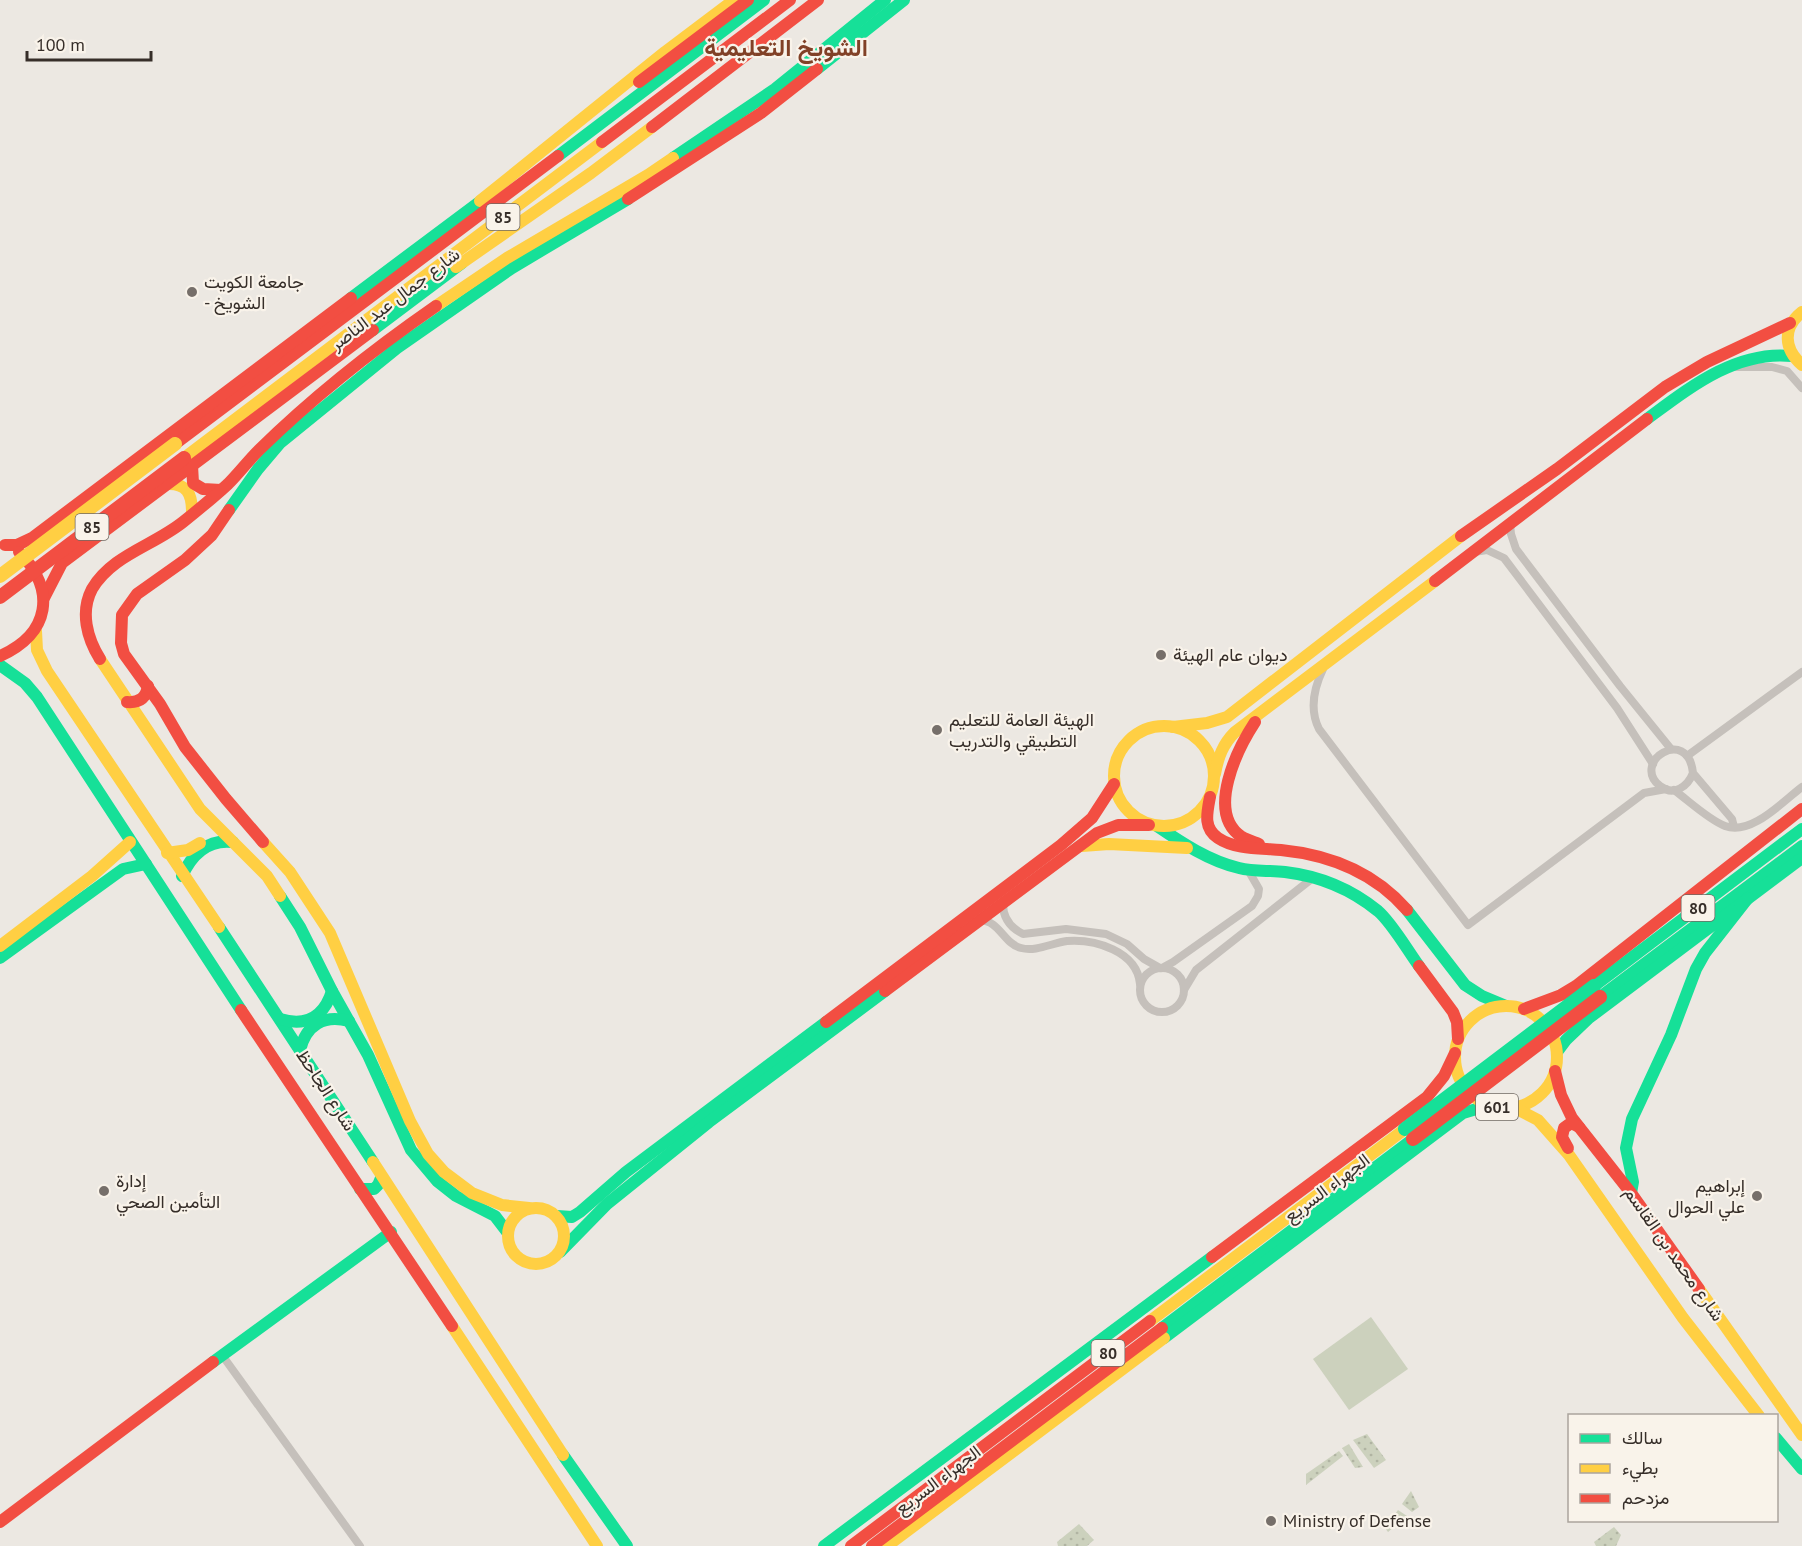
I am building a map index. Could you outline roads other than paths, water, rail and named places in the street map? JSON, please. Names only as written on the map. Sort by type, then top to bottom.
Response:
[{"type":"main road","points":[[480,201],[665,52],[734,0]]},
{"type":"main road","points":[[3,545],[16,545],[32,538],[748,0]]},
{"type":"main road","name":"شارع جمال عبد الناصر","points":[[0,576],[764,0]]},
{"type":"main road","name":"شارع جمال عبد الناصر","points":[[0,597],[790,0]]},
{"type":"main road","points":[[44,598],[62,563],[809,0]]},
{"type":"main road","points":[[456,267],[591,173],[818,0]]},
{"type":"main road","points":[[546,241],[775,89],[885,0]]},
{"type":"main road","points":[[904,0],[761,113],[656,183],[546,241],[390,338],[341,377],[180,524],[110,566],[92,590],[86,619],[88,635],[93,648],[127,702],[200,809],[267,876],[300,927],[376,1073],[405,1138],[419,1161],[446,1189],[466,1203],[495,1216],[508,1233],[511,1250],[522,1261],[529,1264],[544,1264],[552,1260],[607,1204],[841,1016],[980,920],[1083,827],[1099,809],[1114,784]]},
{"type":"main road","points":[[522,255],[397,348],[280,443],[258,469],[212,535],[185,560],[137,594],[129,603],[122,615],[120,629],[124,654],[160,704],[185,747],[226,799],[290,872],[330,933],[410,1121],[428,1154],[444,1172],[472,1193],[502,1205],[544,1209],[557,1216],[572,1217],[626,1172],[1101,830],[1114,824],[1173,826],[1189,820],[1202,810],[1210,797]]},
{"type":"main road","points":[[1288,850],[1237,846],[1222,840],[1211,831],[1206,820],[1218,755],[1224,743],[1235,731],[1261,714],[1666,405],[1686,381],[1711,360],[1771,334],[1790,323],[1802,312]]},
{"type":"main road","points":[[1790,323],[1786,334],[1787,345],[1797,360]]},
{"type":"main road","points":[[1457,1046],[1457,1022],[1453,1012],[1380,913],[1343,887],[1314,877],[1286,872],[1248,870],[1188,848],[1153,826],[1137,819],[1119,800],[1113,772],[1117,758],[1125,744],[1136,734],[1150,728],[1209,723],[1227,717],[1425,563],[1558,468],[1657,392],[1770,355],[1797,360]]},
{"type":"main road","points":[[1657,392],[1666,405]]},
{"type":"main road","points":[[192,465],[193,483],[202,489],[221,489]]},
{"type":"main road","points":[[167,484],[178,484],[188,490],[192,498],[192,512]]},
{"type":"main road","points":[[0,656],[23,645],[36,631],[43,613],[44,598],[41,581],[33,566],[21,553],[3,545]]},
{"type":"main road","name":"شارع الجاحظ","points":[[36,631],[37,650],[43,664],[182,876],[280,1019],[381,1178],[570,1466],[627,1546]]},
{"type":"main road","points":[[1316,647],[1326,664]]},
{"type":"main road","name":"شارع الجاحظ","points":[[0,664],[32,689],[130,842],[360,1189],[391,1232],[407,1261],[472,1355],[597,1546]]},
{"type":"main road","points":[[127,702],[140,702],[148,692],[148,686]]},
{"type":"main road","points":[[138,718],[148,704],[160,704]]},
{"type":"main road","points":[[1261,714],[1245,735],[1233,761],[1224,800],[1226,818],[1232,828],[1249,842],[1312,855],[1354,868],[1374,880],[1395,897],[1464,984],[1482,997],[1506,1006]]},
{"type":"main road","points":[[1173,727],[1189,732],[1202,743],[1211,757],[1215,774]]},
{"type":"main road","points":[[95,788],[104,778],[117,775]]},
{"type":"main road","points":[[1524,1009],[1561,995],[1576,986],[1802,809]]},
{"type":"main road","points":[[167,853],[189,850],[209,837],[216,825]]},
{"type":"main road","name":"الجهراء السريع","points":[[851,1546],[1802,829]]},
{"type":"main road","points":[[182,876],[192,856],[213,842],[222,839],[233,842]]},
{"type":"main road","points":[[0,958],[119,863],[130,842]]},
{"type":"main road","points":[[1078,846],[1109,844],[1188,848]]},
{"type":"main road","name":"الجهراء السريع","points":[[872,1546],[1802,846]]},
{"type":"main road","points":[[1557,1052],[1589,1018],[1802,858]]},
{"type":"main road","points":[[0,946],[119,863],[146,864]]},
{"type":"main road","points":[[1631,1193],[1633,1182],[1626,1148],[1632,1119],[1671,1035],[1696,969],[1705,953],[1748,898]]},
{"type":"main road","points":[[1387,922],[1405,909]]},
{"type":"main road","points":[[300,927],[310,929],[315,927],[321,918]]},
{"type":"main road","points":[[309,944],[314,935],[330,933]]},
{"type":"main road","points":[[280,1019],[298,1023],[316,1017],[328,1003],[332,991]]},
{"type":"main road","name":"601","points":[[1506,1006],[1524,1009],[1533,1013],[1552,1034],[1557,1052],[1555,1071],[1551,1080],[1532,1101],[1513,1107],[1490,1105],[1466,1089],[1457,1072],[1457,1046],[1467,1024],[1489,1009],[1506,1006]]},
{"type":"main road","points":[[300,1050],[303,1037],[316,1022],[329,1018],[349,1021]]},
{"type":"main road","name":"الجهراء السريع","points":[[824,1546],[1427,1097],[1444,1076],[1457,1046]]},
{"type":"main road","name":"شارع محمد بن القاسم","points":[[1555,1071],[1566,1109],[1631,1193],[1802,1435]]},
{"type":"main road","name":"الجهراء السريع","points":[[887,1546],[1463,1113],[1490,1105]]},
{"type":"main road","name":"شارع محمد بن القاسم","points":[[1513,1107],[1538,1120],[1569,1155],[1683,1318],[1757,1414]]},
{"type":"main road","points":[[1569,1155],[1562,1131],[1568,1124],[1580,1127]]},
{"type":"main road","points":[[360,1189],[365,1191],[374,1189],[381,1178]]},
{"type":"main road","points":[[508,1233],[513,1220],[529,1208]]},
{"type":"main road","points":[[557,1216],[565,1234],[560,1252]]},
{"type":"main road","points":[[0,1522],[222,1355],[391,1232]]},
{"type":"main road","points":[[1778,1440],[1802,1469]]},
{"type":"street","points":[[1730,367],[1772,367],[1787,371],[1802,388]]},
{"type":"street","points":[[1510,524],[1513,541],[1530,567],[1671,749]]},
{"type":"street","points":[[1473,552],[1488,550],[1504,558],[1617,708],[1652,768],[1654,779],[1722,825],[1742,829],[1755,823],[1802,787]]},
{"type":"street","points":[[1517,576],[1530,567]]},
{"type":"street","points":[[1326,664],[1314,698],[1314,711],[1319,729],[1468,925],[1644,793],[1683,788],[1693,773],[1692,764],[1687,756],[1671,749],[1656,757],[1644,793]]},
{"type":"street","points":[[1687,756],[1802,672]]},
{"type":"street","points":[[1693,773],[1732,819],[1734,827]]},
{"type":"street","points":[[1140,984],[1148,973],[1173,962],[1252,906],[1259,889],[1248,870]]},
{"type":"street","points":[[980,920],[994,924],[1009,942],[1020,948],[1078,941],[1110,949],[1131,963],[1137,971],[1145,1005],[1158,1012],[1166,1012],[1174,1009],[1180,1003],[1184,990],[1196,970],[1314,877]]},
{"type":"street","points":[[996,904],[1007,921],[1023,934],[1066,929],[1106,934],[1127,944],[1144,959],[1161,968],[1169,969],[1180,977],[1184,990]]},
{"type":"street","points":[[222,1355],[360,1546]]},
{"type":"place","name":"جامعة الكويت - الشويخ","points":[[192,292]]},
{"type":"place","name":"ديوان عام الهيئة","points":[[1161,655]]},
{"type":"place","name":"الهيئة العامة للتعليم التطبيقي والتدريب","points":[[937,730]]},
{"type":"place","name":"إدارة التأمين الصحي","points":[[104,1191]]},
{"type":"place","name":"إبراهيم علي الحوال","points":[[1757,1196]]},
{"type":"place","name":"Ministry of Defense","points":[[1271,1521]]},
{"type":"district","name":"الشويخ التعليمية","points":[[786,48]]}]
